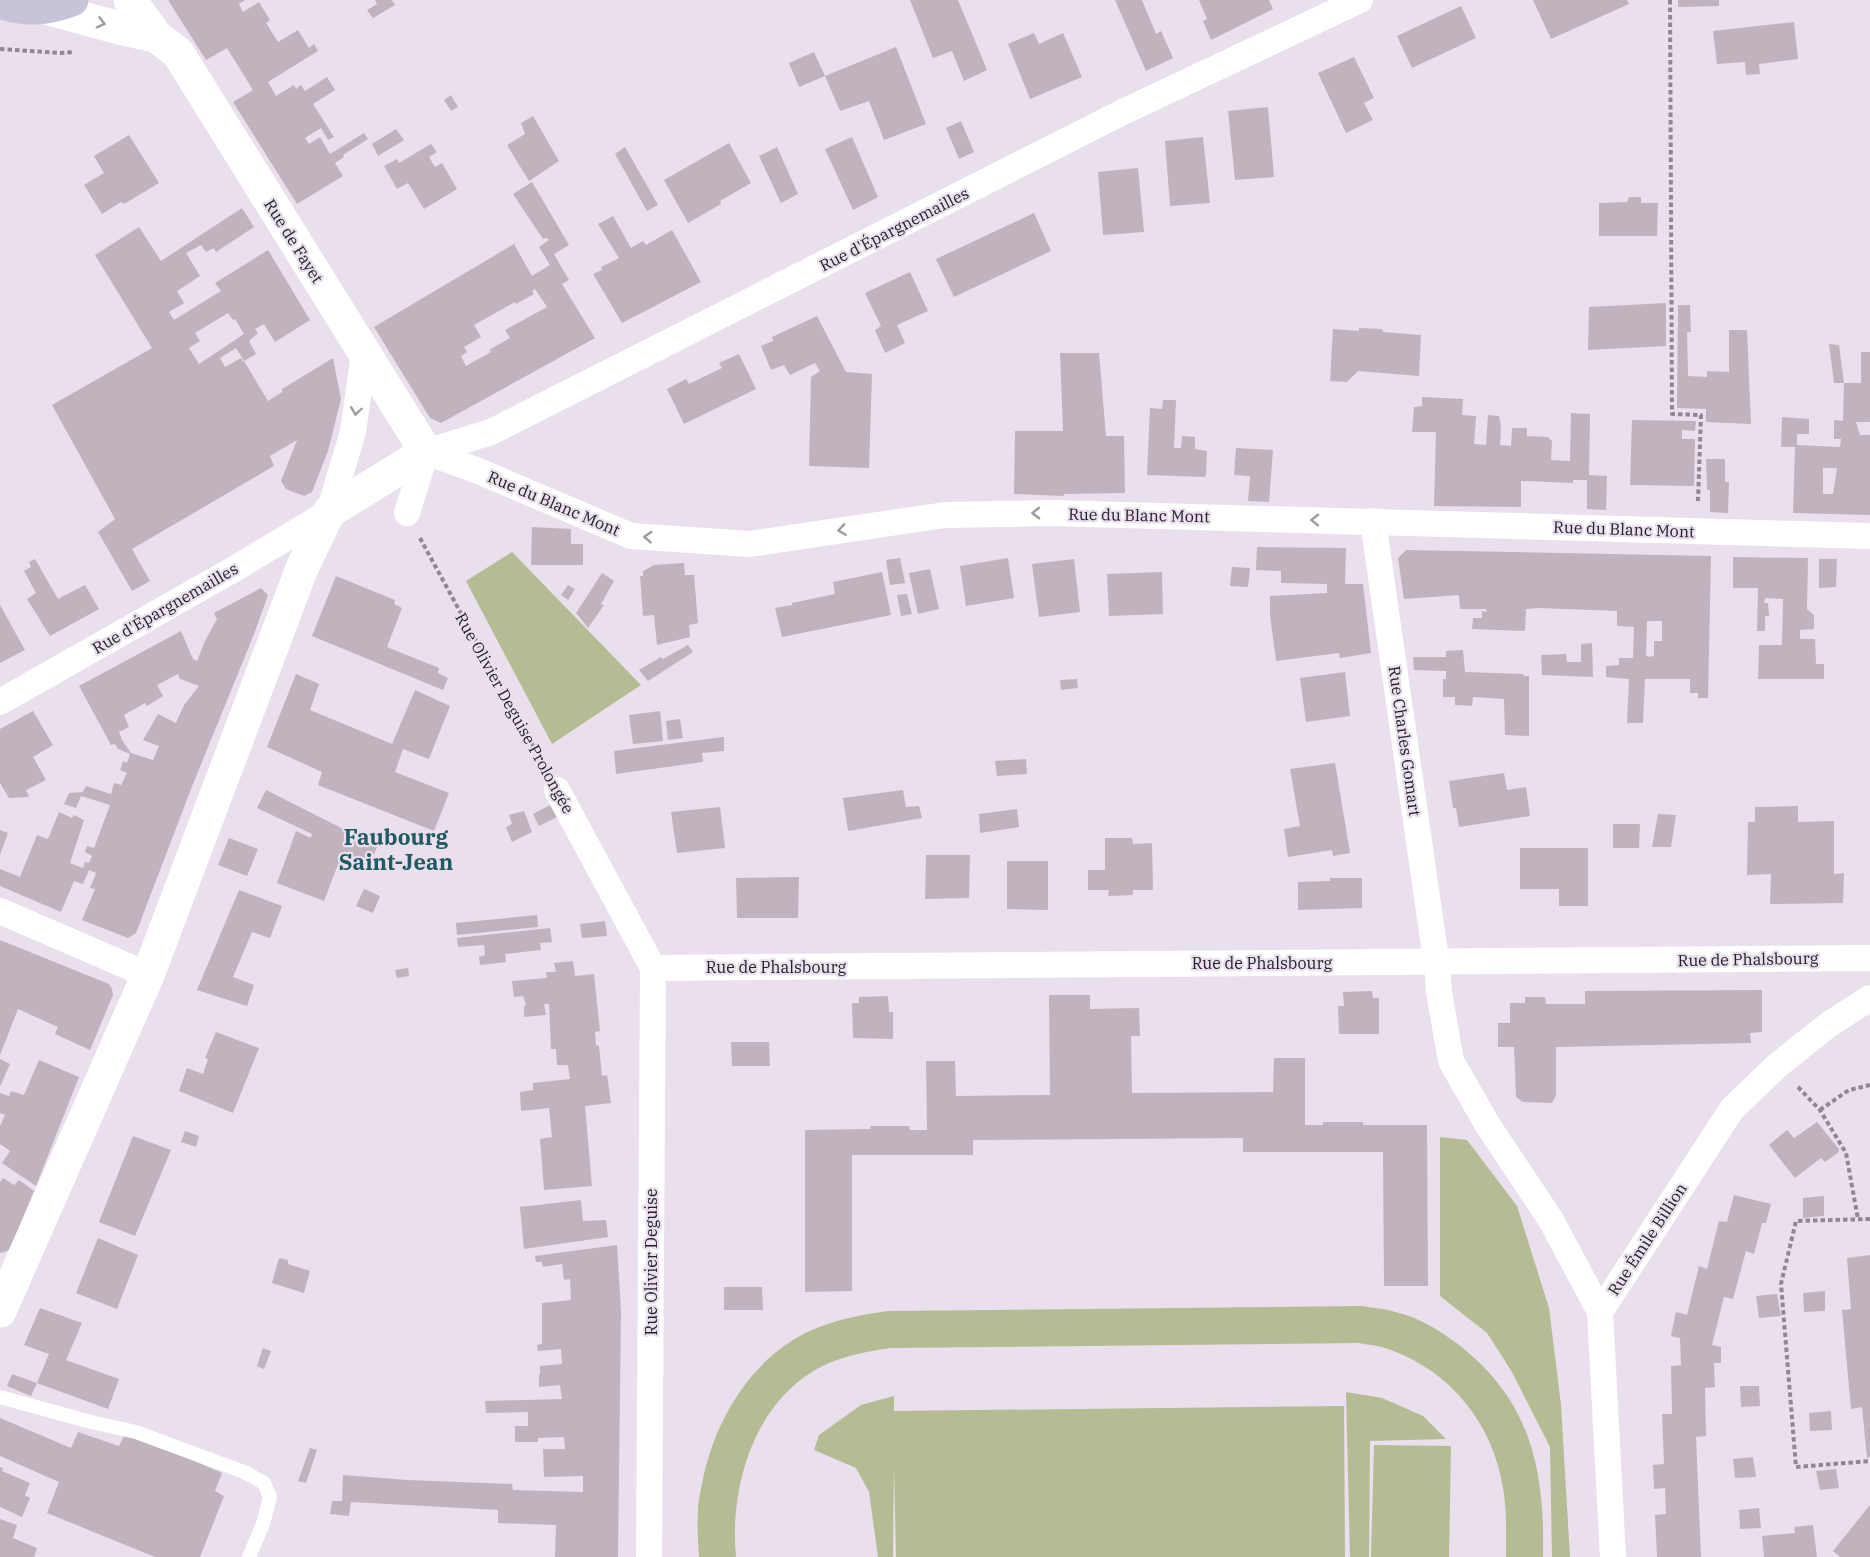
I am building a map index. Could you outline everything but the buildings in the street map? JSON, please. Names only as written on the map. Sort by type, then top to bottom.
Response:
[{"type":"main road","name":"Rue de Fayet","points":[[130,0],[156,36],[178,53],[426,452]]},
{"type":"main road","points":[[0,2],[24,9],[59,4]]},
{"type":"main road","name":"Rue de Fayet","points":[[59,4],[123,29],[156,36]]},
{"type":"main road","points":[[4,1291],[148,975],[302,568],[329,512],[426,452]]},
{"type":"street","name":"Rue d'Épargnemailles","points":[[426,452],[491,432],[1123,112],[1360,0]]},
{"type":"street","points":[[329,512],[353,432],[364,353]]},
{"type":"street","points":[[407,513],[426,452]]},
{"type":"street","name":"Rue du Blanc Mont","points":[[426,452],[476,470],[631,536],[750,544],[945,515],[1052,513],[1870,536]]},
{"type":"street","name":"Rue d'Épargnemailles","points":[[0,702],[236,568],[329,512]]},
{"type":"street","name":"Rue Charles Gomart","points":[[1373,521],[1437,961],[1439,992],[1451,1061],[1487,1124],[1551,1220],[1600,1312]]},
{"type":"street","name":"Rue Olivier Deguise Prolongée","points":[[557,790],[653,968]]},
{"type":"street","points":[[0,911],[148,975]]},
{"type":"street","name":"Rue de Phalsbourg","points":[[653,968],[1870,958]]},
{"type":"street","name":"Rue Olivier Deguise","points":[[649,1557],[653,968]]},
{"type":"street","name":"Rue Émile Billion","points":[[1613,1557],[1600,1312],[1732,1109],[1778,1065],[1827,1025],[1870,998]]},
{"type":"lane","points":[[0,1396],[25,1405],[136,1432],[244,1472],[264,1483],[270,1497],[263,1524],[249,1557]]},
{"type":"path","points":[[1670,0],[1672,414],[1701,415],[1698,532]]},
{"type":"path","name":"Rue Olivier Deguise Prolongée","points":[[407,513],[557,790]]},
{"type":"path","points":[[1778,1065],[1820,1110],[1846,1153],[1858,1219]]},
{"type":"path","points":[[1820,1110],[1849,1090],[1870,1085]]},
{"type":"path","points":[[1870,1219],[1796,1221],[1781,1284],[1796,1467],[1870,1461]]},
{"type":"green space","points":[[512,552],[641,685],[552,744],[466,581]]},
{"type":"green space","points":[[1440,1137],[1467,1140],[1517,1206],[1549,1308],[1561,1405],[1570,1557],[1552,1557],[1550,1447],[1512,1372],[1487,1333],[1440,1296]]},
{"type":"green space","points":[[1362,1306],[1407,1315],[1438,1330],[1483,1367],[1503,1390],[1518,1414],[1529,1439],[1536,1466],[1541,1495],[1543,1557],[1506,1557],[1505,1505],[1498,1465],[1490,1443],[1466,1403],[1450,1386],[1413,1360],[1387,1349],[1359,1343],[890,1348],[844,1358],[829,1363],[804,1378],[783,1397],[766,1419],[752,1445],[743,1472],[737,1500],[736,1557],[699,1557],[698,1504],[708,1460],[726,1415],[754,1374],[771,1357],[790,1342],[821,1326],[888,1311]]},
{"type":"green space","points":[[1346,1392],[1382,1398],[1423,1416],[1446,1439],[1370,1441],[1369,1557],[1350,1557]]},
{"type":"green space","points":[[894,1396],[894,1411],[1344,1406],[1345,1557],[896,1557],[894,1465],[893,1557],[878,1557],[869,1492],[856,1468],[814,1450],[819,1435],[861,1405]]},
{"type":"green space","points":[[1374,1445],[1451,1446],[1449,1557],[1371,1557]]},
{"type":"district","name":"Faubourg Saint-Jean","points":[[396,848]]}]
